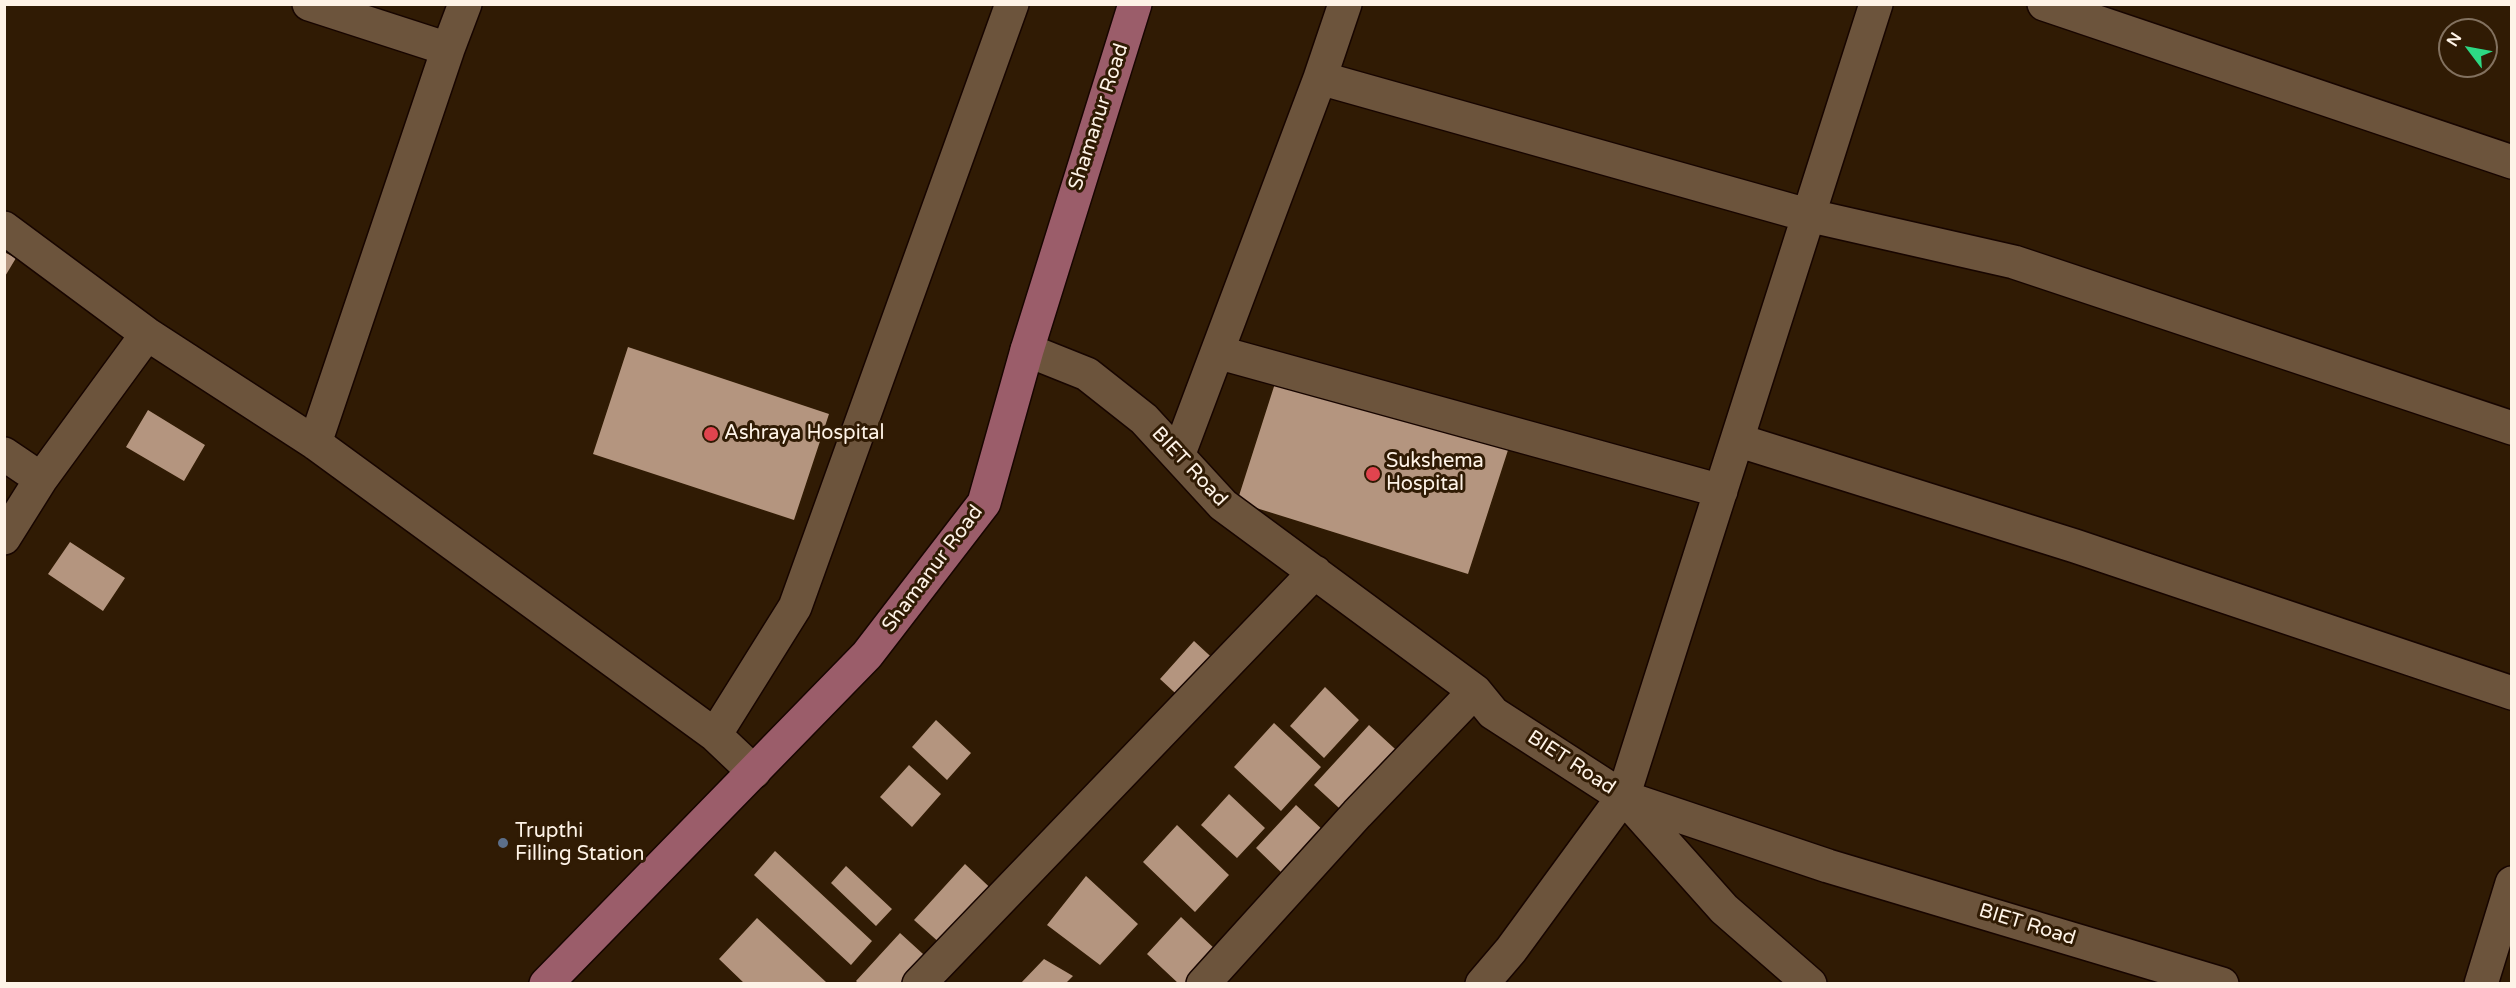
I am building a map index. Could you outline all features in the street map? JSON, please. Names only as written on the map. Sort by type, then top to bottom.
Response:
[{"type":"main road","name":"Shamanur Road","points":[[546,984],[867,655],[984,503],[1027,350],[1135,4]]},
{"type":"street","points":[[309,4],[448,49]]},
{"type":"street","points":[[315,443],[465,4]]},
{"type":"street","points":[[715,735],[795,607],[1012,4]]},
{"type":"street","points":[[1178,456],[1320,78],[1345,4]]},
{"type":"street","points":[[1482,984],[1518,941],[1623,797],[1876,4]]},
{"type":"street","points":[[2044,4],[2511,162]]},
{"type":"street","points":[[1320,78],[1807,215],[2014,262],[2511,428]]},
{"type":"street","points":[[4,228],[147,334],[315,443],[715,735],[754,772]]},
{"type":"street","points":[[4,538],[42,479],[147,334]]},
{"type":"street","name":"BIET Road","points":[[1027,350],[1087,374],[1144,418],[1223,505],[1475,691],[1493,713],[1623,797],[1828,866],[2222,984]]},
{"type":"street","points":[[1217,352],[1721,491]]},
{"type":"street","points":[[1737,440],[2075,546],[2511,693]]},
{"type":"street","points":[[4,454],[42,479]]},
{"type":"street","points":[[920,984],[1315,572]]},
{"type":"street","points":[[1203,984],[1357,814],[1475,691]]},
{"type":"street","points":[[1623,797],[1724,909],[1810,984]]},
{"type":"street","points":[[2481,984],[2511,884]]},
{"type":"building","points":[[4,252],[16,258],[4,278]]},
{"type":"building","name":"Ashraya Hospital","points":[[628,347],[829,414],[794,520],[593,454]]},
{"type":"building","name":"Sukshema Hospital","points":[[1278,374],[1509,447],[1468,574],[1237,502]]},
{"type":"building","points":[[148,410],[205,445],[184,481],[126,447]]},
{"type":"building","points":[[70,542],[125,578],[103,611],[48,574]]},
{"type":"building","points":[[1194,641],[1234,678],[1200,716],[1160,679]]},
{"type":"building","points":[[1325,687],[1359,720],[1324,758],[1290,726]]},
{"type":"building","points":[[936,720],[971,753],[947,780],[912,747]]},
{"type":"building","points":[[1274,723],[1321,767],[1281,811],[1234,767]]},
{"type":"building","points":[[1369,725],[1406,759],[1351,819],[1314,785]]},
{"type":"building","points":[[909,765],[941,794],[912,827],[880,797]]},
{"type":"building","points":[[1229,794],[1265,828],[1237,858],[1201,825]]},
{"type":"building","points":[[1296,805],[1325,832],[1285,876],[1256,848]]},
{"type":"building","points":[[1177,825],[1229,875],[1195,912],[1143,862]]},
{"type":"building","points":[[775,851],[872,941],[851,965],[754,875]]},
{"type":"building","points":[[965,864],[1000,897],[950,952],[914,920]]},
{"type":"building","points":[[846,866],[892,909],[876,926],[831,883]]},
{"type":"building","points":[[1086,876],[1138,924],[1100,965],[1047,925]]},
{"type":"building","points":[[1181,917],[1216,950],[1184,984],[1179,984],[1147,954]]},
{"type":"building","points":[[757,918],[826,982],[825,984],[745,984],[719,959]]},
{"type":"building","points":[[900,933],[934,964],[917,984],[859,984],[856,981]]},
{"type":"building","points":[[1044,959],[1073,976],[1065,984],[1020,984]]},
{"type":"place","name":"Ashraya Hospital","points":[[711,434]]},
{"type":"place","name":"Sukshema Hospital","points":[[1373,474]]},
{"type":"place","name":"Trupthi Filling Station","points":[[503,843]]}]
